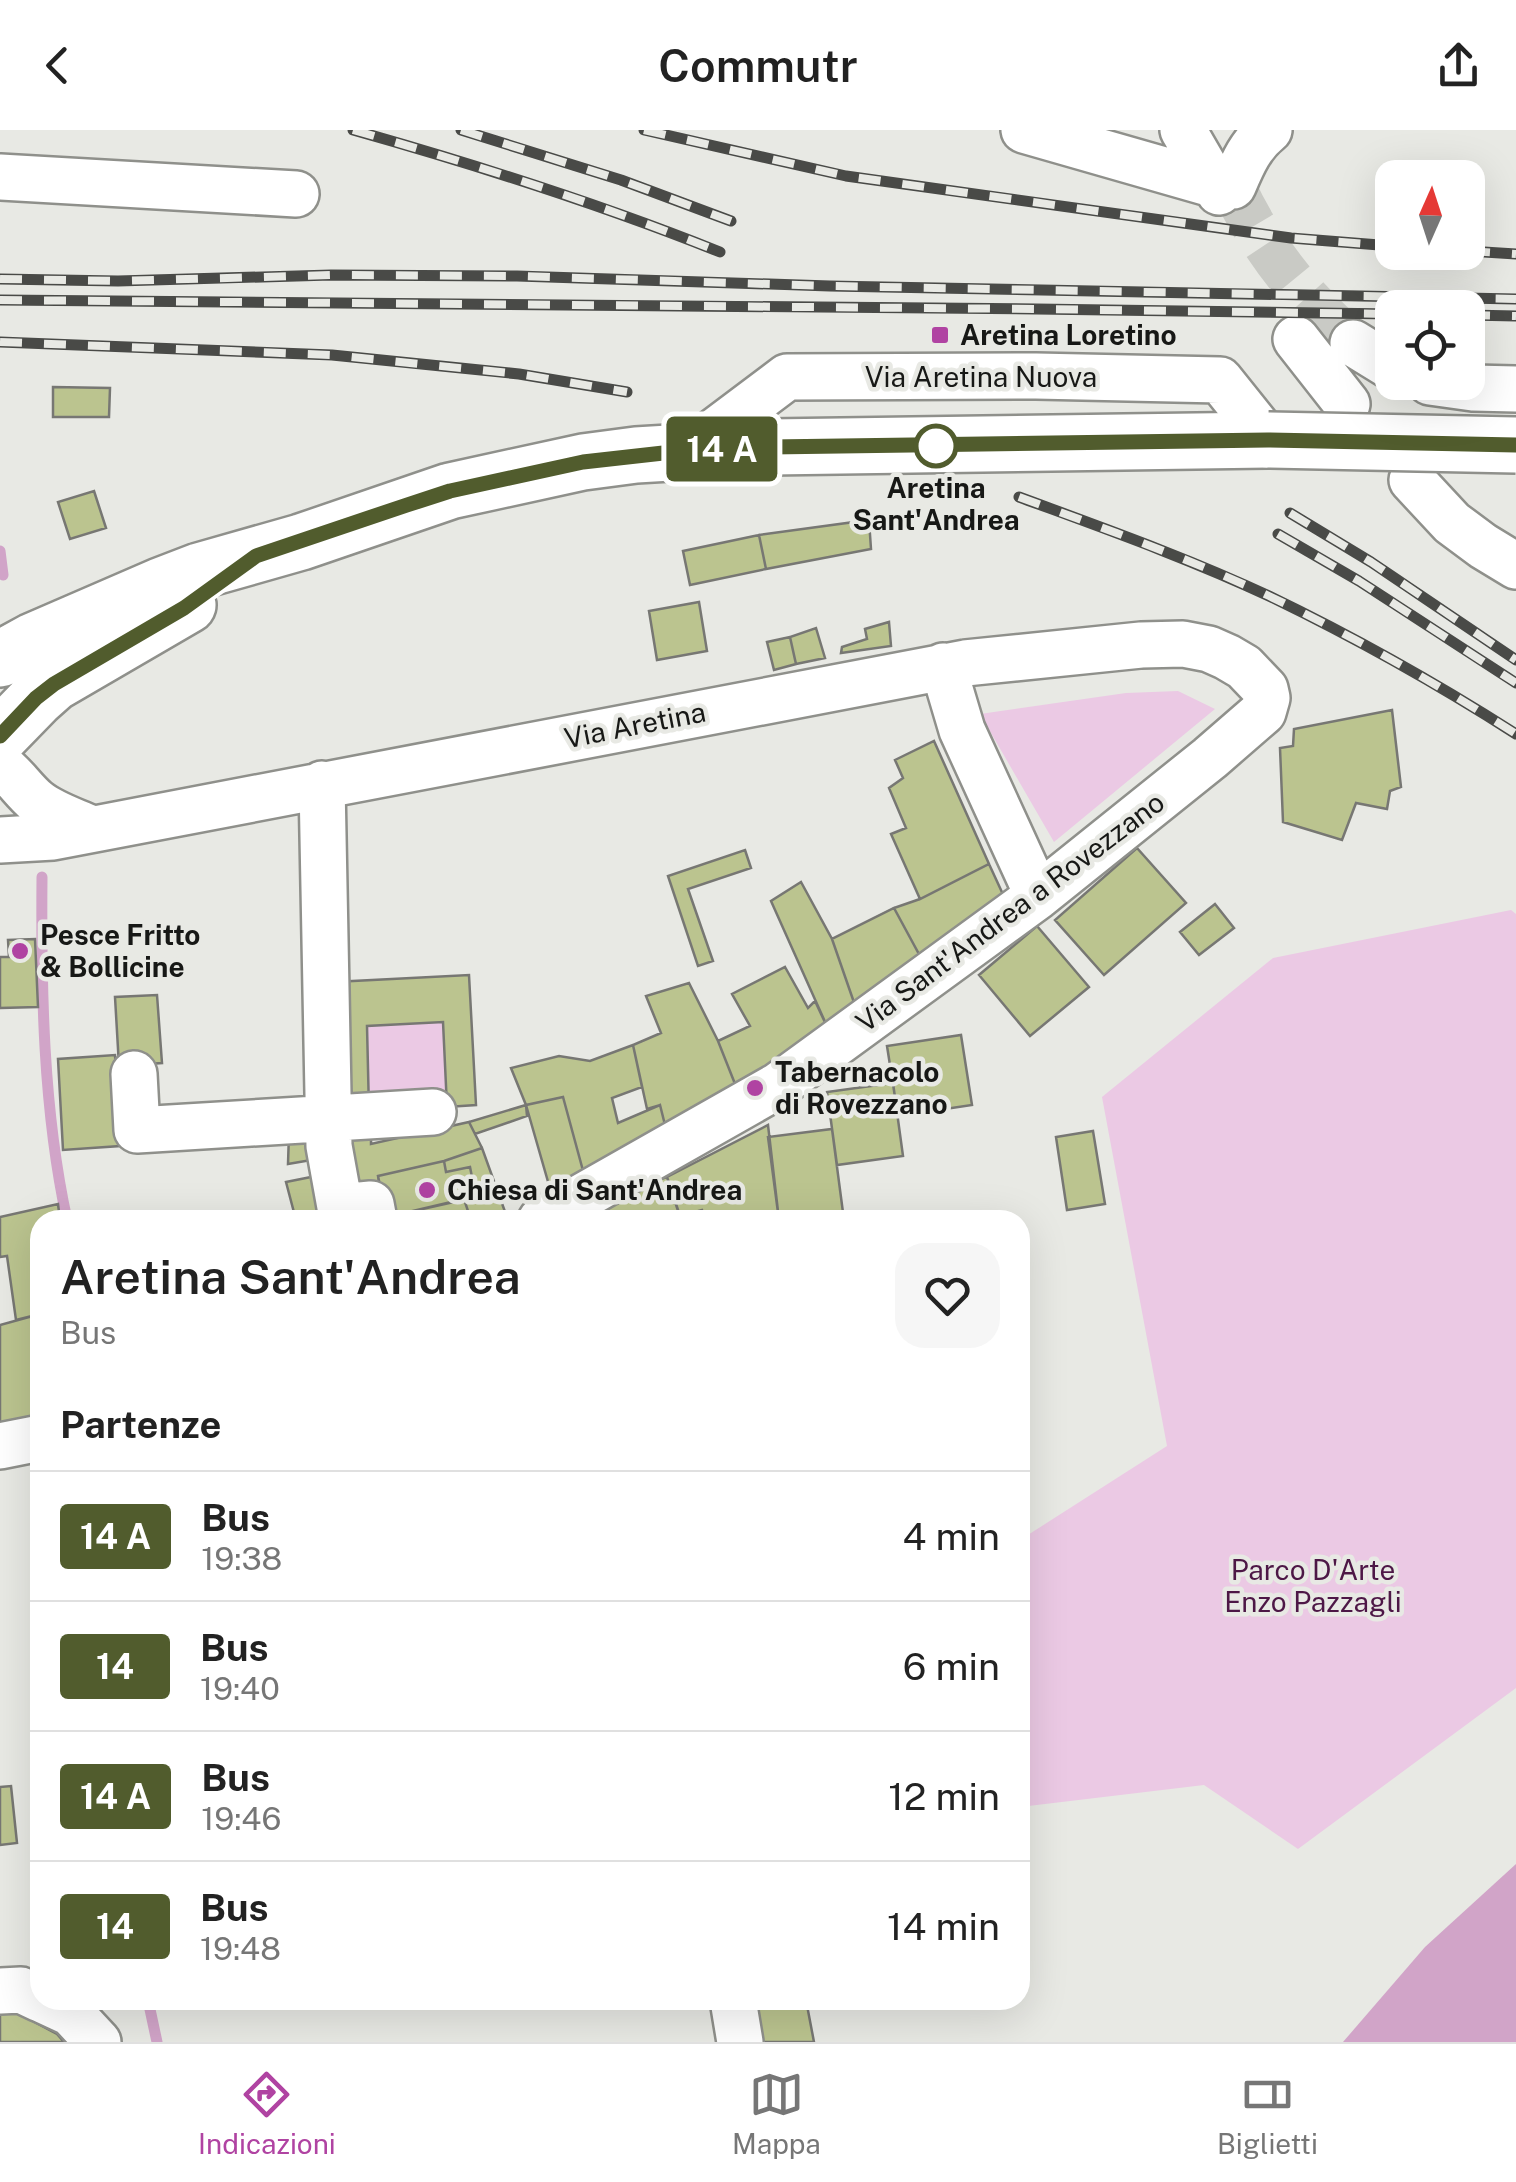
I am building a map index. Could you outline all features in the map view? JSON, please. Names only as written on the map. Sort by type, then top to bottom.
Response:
[{"type":"main road","points":[[0,658],[64,627],[200,572],[450,491],[583,462],[690,450],[1268,440],[1516,445]]},
{"type":"main road","points":[[0,736],[54,684],[184,608],[256,556]]},
{"type":"street","points":[[1024,130],[1223,187]]},
{"type":"street","points":[[1182,130],[1223,187]]},
{"type":"street","points":[[1223,187],[1230,130]]},
{"type":"street","points":[[1223,187],[1269,130]]},
{"type":"street","points":[[0,177],[296,194]]},
{"type":"street","points":[[1296,339],[1347,404]]},
{"type":"street","points":[[1353,344],[1375,357]]},
{"type":"street","points":[[1485,388],[1516,389]]},
{"type":"street","points":[[1412,480],[1452,523],[1516,566]]},
{"type":"street","name":"Via Aretina","points":[[0,840],[53,837],[943,666],[1183,644]]},
{"type":"street","name":"Via Sant'Andrea a Rovezzano","points":[[559,1210],[780,1086],[1038,896],[1263,712],[1266,689],[1244,667],[1209,649],[1183,644]]},
{"type":"street","points":[[943,666],[962,730],[1038,896]]},
{"type":"street","points":[[0,765],[38,803],[90,828]]},
{"type":"street","points":[[322,784],[329,1146],[340,1207],[372,1204],[373,1210]]},
{"type":"street","points":[[134,1074],[137,1130],[433,1112]]},
{"type":"street","points":[[0,1446],[30,1440]]},
{"type":"street","points":[[0,1990],[30,1994]]},
{"type":"street","points":[[67,2010],[98,2042]]},
{"type":"street","points":[[735,2010],[740,2042]]},
{"type":"green space","points":[[1178,691],[1215,709],[1054,842],[980,714],[1126,693]]},
{"type":"green space","name":"Parco D'Arte Enzo Pazzagli","points":[[1511,910],[1516,914],[1516,1688],[1298,1849],[1204,1785],[1030,1806],[1030,1534],[1167,1446],[1102,1097],[1273,958]]},
{"type":"green space","points":[[469,975],[476,1105],[341,1112],[334,982]]},
{"type":"shaded area","points":[[1516,1864],[1516,2042],[1343,2042],[1425,1947]]},
{"type":"building","points":[[53,387],[110,388],[109,417],[53,417]]},
{"type":"building","points":[[94,491],[106,528],[70,539],[58,502]]},
{"type":"building","points":[[869,520],[871,549],[766,569],[759,535]]},
{"type":"building","points":[[759,535],[766,569],[690,585],[683,551]]},
{"type":"building","points":[[699,602],[707,651],[657,660],[649,611]]},
{"type":"building","points":[[889,622],[891,646],[841,653],[842,647],[867,639],[865,629]]},
{"type":"building","points":[[816,628],[825,658],[796,664],[790,637]]},
{"type":"building","points":[[790,637],[796,664],[774,670],[767,642]]},
{"type":"building","points":[[1392,710],[1401,787],[1390,791],[1387,809],[1356,803],[1342,840],[1283,822],[1280,748],[1293,746],[1294,729]]},
{"type":"building","points":[[934,741],[989,864],[920,899],[891,834],[906,828],[889,788],[903,778],[895,760]]},
{"type":"building","points":[[1137,848],[1186,903],[1104,975],[1055,920]]},
{"type":"building","points":[[745,850],[751,868],[688,889],[713,961],[698,966],[668,876]]},
{"type":"building","points":[[989,864],[1006,901],[926,967],[894,908]]},
{"type":"building","points":[[801,882],[832,939],[858,1014],[830,1033],[771,901]]},
{"type":"building","points":[[1215,904],[1234,928],[1199,955],[1180,932]]},
{"type":"building","points":[[894,908],[926,967],[858,1014],[832,939]]},
{"type":"building","points":[[1037,926],[1089,987],[1030,1036],[979,975]]},
{"type":"building","points":[[35,939],[38,1007],[0,1008],[0,957],[9,957],[8,940]]},
{"type":"building","points":[[785,967],[808,1008],[815,1001],[830,1033],[741,1099],[718,1041],[750,1026],[732,994]]},
{"type":"building","points":[[469,975],[476,1105],[447,1107],[443,1022],[367,1026],[369,1111],[341,1112],[334,982]]},
{"type":"building","points":[[689,983],[741,1099],[668,1137],[660,1105],[647,1109],[633,1045],[661,1033],[646,996]]},
{"type":"building","points":[[157,995],[162,1063],[119,1066],[115,997]]},
{"type":"building","points":[[961,1035],[972,1105],[898,1116],[887,1046]]},
{"type":"building","points":[[633,1045],[642,1087],[612,1098],[618,1123],[660,1105],[668,1137],[585,1178],[563,1097],[526,1105],[511,1068],[559,1056],[590,1061]]},
{"type":"building","points":[[115,1055],[120,1146],[63,1150],[58,1059]]},
{"type":"building","points":[[893,1083],[903,1156],[837,1165],[827,1092]]},
{"type":"building","points":[[563,1097],[585,1178],[551,1192],[526,1105]]},
{"type":"building","points":[[526,1105],[527,1116],[475,1134],[469,1122]]},
{"type":"building","points":[[469,1122],[482,1148],[378,1176],[379,1183],[342,1191],[336,1129],[371,1124],[371,1144]]},
{"type":"building","points":[[768,1125],[778,1210],[678,1210],[667,1177]]},
{"type":"building","points":[[832,1129],[843,1210],[778,1210],[768,1137]]},
{"type":"building","points":[[318,1130],[323,1158],[288,1164],[289,1133]]},
{"type":"building","points":[[1093,1131],[1105,1204],[1067,1210],[1056,1137]]},
{"type":"building","points":[[482,1148],[504,1210],[468,1210],[464,1199],[476,1197],[470,1167],[446,1172],[444,1161]]},
{"type":"building","name":"Chiesa di Sant'Andrea","points":[[444,1161],[446,1172],[470,1167],[476,1197],[418,1210],[385,1210],[378,1176]]},
{"type":"building","points":[[326,1174],[331,1210],[293,1210],[286,1182]]},
{"type":"building","points":[[667,1177],[678,1210],[608,1210],[605,1198]]},
{"type":"building","points":[[464,1199],[468,1210],[417,1210]]},
{"type":"building","points":[[58,1204],[59,1210],[31,1210]]},
{"type":"building","points":[[30,1210],[30,1316],[16,1320],[7,1256],[0,1257],[0,1217]]},
{"type":"building","points":[[30,1317],[30,1428],[0,1435],[0,1325]]},
{"type":"building","points":[[11,1786],[17,1843],[0,1845],[0,1787]]},
{"type":"building","points":[[0,2009],[14,2011],[57,2034],[64,2042],[0,2042]]},
{"type":"building","points":[[748,2010],[808,2010],[814,2042],[753,2042]]},
{"type":"waterway","points":[[0,551],[3,575]]},
{"type":"waterway","points":[[42,877],[48,1093],[65,1210]]},
{"type":"waterway","points":[[150,2010],[157,2042]]},
{"type":"tunnel","points":[[1233,186],[1284,271],[1353,343]]},
{"type":"railway","points":[[353,130],[538,186],[720,252]]},
{"type":"railway","points":[[461,130],[621,180],[731,221]]},
{"type":"railway","points":[[644,130],[846,176],[1291,238],[1375,245]]},
{"type":"railway","points":[[1485,252],[1516,254]]},
{"type":"railway","points":[[0,279],[517,276],[1516,299]]},
{"type":"railway","points":[[0,300],[1375,314]]},
{"type":"railway","points":[[1485,315],[1516,316]]},
{"type":"railway","points":[[0,342],[332,355],[519,374],[627,392]]},
{"type":"railway","points":[[1019,497],[1269,596],[1394,661],[1516,734]]},
{"type":"railway","points":[[1290,513],[1371,562],[1516,660]]},
{"type":"railway","points":[[1278,534],[1359,581],[1516,683]]},
{"type":"bus line","points":[[0,736],[54,684],[184,608],[256,556],[450,491],[583,462],[690,450],[770,447],[1268,440],[1516,445]]},
{"type":"place","name":"Aretina Loretino","points":[[940,335]]},
{"type":"place","name":"Aretina Sant'Andrea","points":[[936,446]]},
{"type":"place","name":"Pesce Fritto & Bollicine","points":[[20,951]]},
{"type":"place","name":"Tabernacolo di Rovezzano","points":[[755,1088]]},
{"type":"place","name":"Chiesa di Sant'Andrea","points":[[427,1190]]}]
